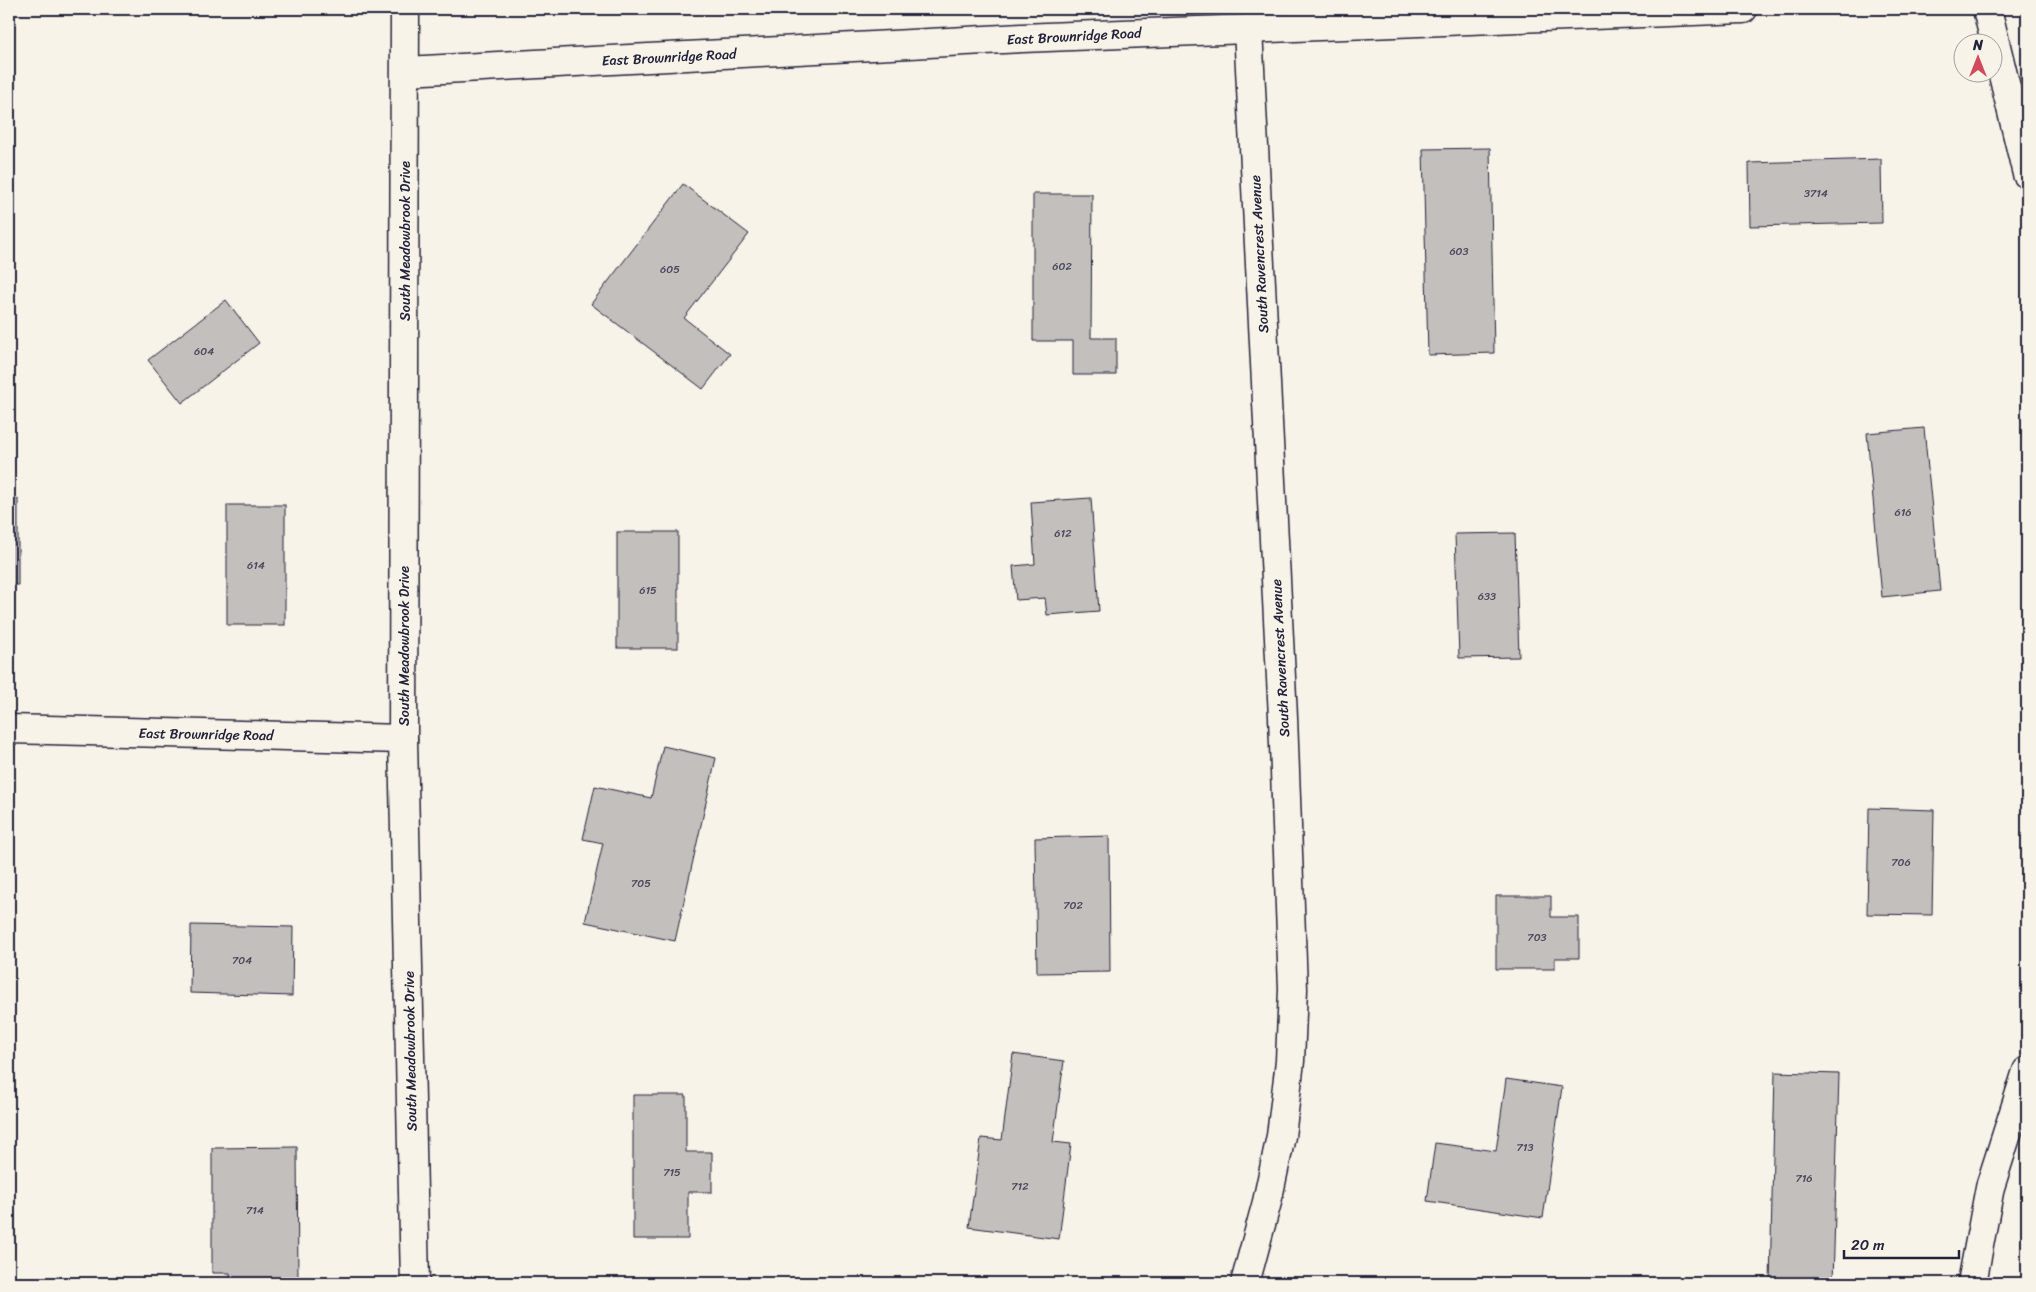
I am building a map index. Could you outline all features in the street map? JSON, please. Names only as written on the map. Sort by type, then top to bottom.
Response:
[{"type":"street","name":"South Meadowbrook Drive","points":[[405,9],[403,739],[415,1283]]},
{"type":"street","name":"East Brownridge Road","points":[[406,71],[1032,38],[1742,9]]},
{"type":"street","points":[[1987,9],[2027,174]]},
{"type":"street","name":"South Ravencrest Avenue","points":[[1245,1283],[1267,1202],[1281,1136],[1290,1061],[1294,989],[1283,717],[1248,28]]},
{"type":"street","name":"East Brownridge Road","points":[[9,729],[403,739]]},
{"type":"street","points":[[1972,1283],[1990,1187],[2027,1070]]},
{"type":"building","points":[[1490,148],[1494,353],[1428,355],[1423,149]]},
{"type":"building","points":[[1881,159],[1882,223],[1750,226],[1749,163]]},
{"type":"building","points":[[683,184],[749,234],[684,318],[730,354],[703,389],[591,304]]},
{"type":"building","points":[[1033,194],[1092,194],[1091,338],[1116,338],[1116,375],[1073,375],[1073,341],[1033,341]]},
{"type":"building","points":[[226,300],[259,343],[182,403],[148,360]]},
{"type":"building","points":[[1924,428],[1940,591],[1882,597],[1867,433]]},
{"type":"building","points":[[1091,498],[1099,611],[1047,615],[1045,598],[1016,600],[1013,566],[1035,564],[1031,502]]},
{"type":"building","points":[[9,499],[18,499],[18,585],[9,585]]},
{"type":"building","points":[[227,505],[285,505],[285,625],[227,625]]},
{"type":"building","points":[[617,532],[678,532],[678,648],[617,648]]},
{"type":"building","points":[[1515,533],[1519,657],[1459,658],[1455,534]]},
{"type":"building","points":[[663,746],[716,758],[675,941],[585,922],[603,843],[583,839],[595,786],[651,798]]},
{"type":"building","points":[[1869,808],[1934,810],[1932,915],[1867,914]]},
{"type":"building","points":[[1109,836],[1110,972],[1037,973],[1035,838]]},
{"type":"building","points":[[1496,896],[1551,896],[1551,917],[1579,917],[1579,958],[1555,958],[1555,969],[1496,969]]},
{"type":"building","points":[[191,925],[293,927],[292,996],[190,993]]},
{"type":"building","points":[[1013,1054],[1064,1061],[1053,1142],[1071,1144],[1059,1239],[969,1227],[981,1138],[1002,1140]]},
{"type":"building","points":[[1775,1072],[1839,1074],[1833,1283],[1770,1283]]},
{"type":"building","points":[[1506,1079],[1562,1087],[1543,1218],[1427,1201],[1435,1143],[1496,1151]]},
{"type":"building","points":[[633,1095],[686,1095],[686,1152],[712,1152],[712,1192],[688,1192],[688,1239],[633,1239]]},
{"type":"building","points":[[297,1147],[298,1283],[230,1283],[230,1273],[212,1273],[212,1148]]}]
